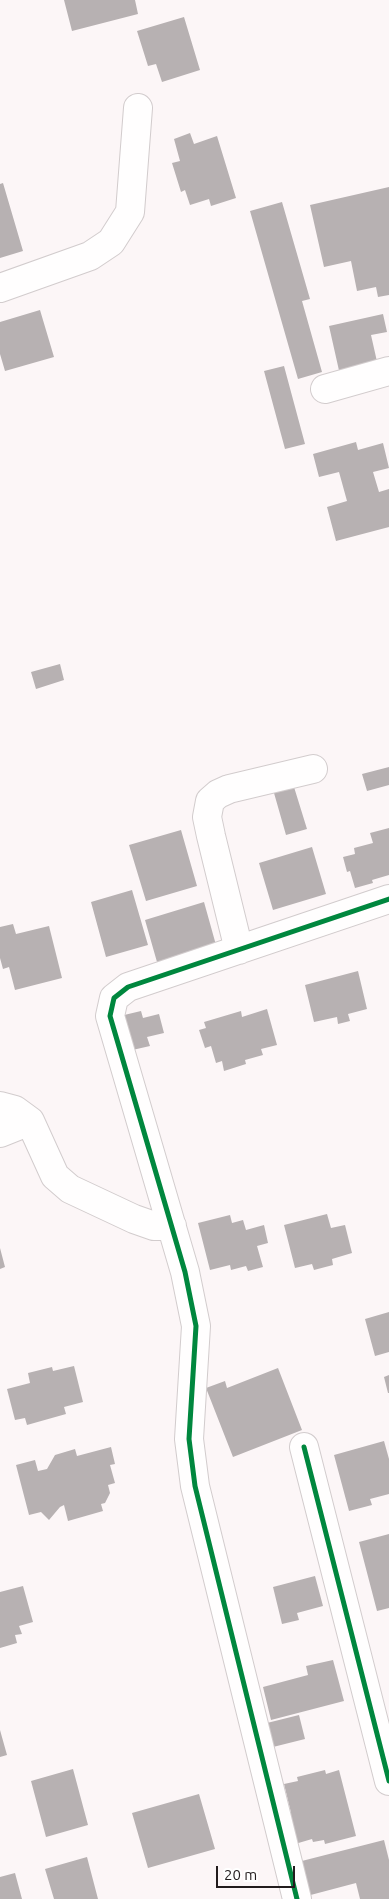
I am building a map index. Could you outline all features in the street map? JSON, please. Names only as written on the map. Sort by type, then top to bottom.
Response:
[{"type":"street","points":[[0,288],[90,256],[112,242],[130,212],[138,108]]},
{"type":"street","points":[[325,388],[389,371]]},
{"type":"street","points":[[239,950],[210,836],[207,817],[210,801],[218,794],[229,789],[313,769]]},
{"type":"street","points":[[297,1899],[194,1486],[189,1439],[196,1326],[185,1272],[110,1016],[114,998],[128,987],[389,899]]},
{"type":"street","points":[[0,1106],[15,1110],[30,1121],[55,1176],[70,1189],[134,1219],[154,1226],[172,1226]]},
{"type":"street","points":[[0,1133],[30,1121]]},
{"type":"street","points":[[304,1447],[389,1781]]},
{"type":"building","points":[[64,0],[135,0],[138,14],[72,31]]},
{"type":"building","points":[[184,17],[200,70],[162,82],[156,64],[148,66],[137,31]]},
{"type":"building","points":[[190,133],[194,144],[217,136],[236,198],[211,206],[209,199],[190,205],[185,190],[181,192],[172,163],[180,161],[174,139]]},
{"type":"building","points":[[3,183],[23,251],[0,258],[0,184]]},
{"type":"building","points":[[389,187],[389,295],[378,297],[376,287],[357,291],[351,261],[324,267],[310,205]]},
{"type":"building","points":[[282,202],[310,299],[302,301],[322,372],[298,379],[250,211]]},
{"type":"building","points":[[40,310],[54,357],[5,371],[0,354],[0,322]]},
{"type":"building","points":[[383,314],[387,332],[371,335],[378,366],[340,375],[329,326]]},
{"type":"building","points":[[284,366],[305,444],[285,449],[264,371]]},
{"type":"building","points":[[356,442],[358,450],[383,443],[389,468],[373,472],[379,492],[389,489],[389,527],[336,541],[327,507],[347,501],[339,472],[319,477],[313,454]]},
{"type":"building","points":[[60,664],[64,680],[36,689],[31,672]]},
{"type":"building","points":[[389,767],[389,785],[367,791],[362,774]]},
{"type":"building","points":[[294,787],[307,829],[286,835],[274,793]]},
{"type":"building","points":[[389,828],[389,875],[372,880],[373,883],[355,888],[350,871],[347,872],[343,857],[355,854],[354,848],[373,843],[370,833]]},
{"type":"building","points":[[181,830],[197,886],[146,901],[129,845]]},
{"type":"building","points":[[312,847],[326,894],[273,910],[259,863]]},
{"type":"building","points":[[132,890],[148,945],[106,957],[91,902]]},
{"type":"building","points":[[204,902],[216,945],[157,962],[145,920]]},
{"type":"building","points":[[13,924],[16,934],[49,926],[62,978],[15,990],[9,967],[3,969],[0,958],[0,927]]},
{"type":"building","points":[[358,971],[367,1009],[348,1014],[350,1021],[338,1024],[337,1017],[314,1022],[305,985]]},
{"type":"building","points":[[267,1009],[277,1045],[261,1049],[263,1055],[245,1060],[246,1064],[224,1071],[222,1061],[216,1063],[211,1046],[205,1048],[199,1030],[206,1028],[204,1022],[241,1011],[242,1017]]},
{"type":"building","points":[[141,1011],[143,1018],[159,1014],[164,1033],[147,1037],[150,1046],[128,1051],[120,1016]]},
{"type":"building","points":[[327,1214],[331,1228],[345,1225],[352,1253],[332,1259],[333,1265],[314,1270],[312,1264],[295,1268],[284,1225]]},
{"type":"building","points":[[230,1215],[232,1223],[243,1220],[246,1230],[264,1225],[268,1243],[257,1246],[263,1267],[248,1271],[246,1266],[231,1270],[230,1265],[210,1270],[198,1223]]},
{"type":"building","points":[[0,1248],[5,1267],[0,1269]]},
{"type":"building","points":[[389,1312],[389,1352],[375,1356],[365,1319]]},
{"type":"building","points":[[74,1366],[83,1402],[64,1407],[66,1414],[27,1425],[25,1418],[15,1420],[7,1389],[30,1383],[28,1373],[52,1367],[53,1371]]},
{"type":"building","points":[[278,1368],[302,1430],[233,1457],[206,1388],[225,1381],[227,1388]]},
{"type":"building","points":[[389,1375],[389,1393],[388,1393],[384,1377]]},
{"type":"building","points":[[384,1441],[389,1459],[389,1494],[370,1499],[372,1505],[349,1511],[334,1455]]},
{"type":"building","points":[[111,1447],[115,1464],[110,1465],[115,1483],[108,1485],[110,1493],[105,1503],[101,1504],[103,1511],[68,1521],[64,1505],[49,1520],[41,1512],[29,1515],[16,1465],[35,1460],[38,1471],[47,1469],[55,1455],[75,1449],[77,1456]]},
{"type":"building","points":[[389,1534],[389,1608],[377,1611],[359,1542]]},
{"type":"building","points":[[315,1576],[323,1606],[297,1613],[299,1620],[282,1624],[273,1587]]},
{"type":"building","points":[[23,1586],[33,1622],[19,1626],[22,1634],[15,1635],[17,1643],[0,1648],[0,1592]]},
{"type":"building","points":[[333,1660],[344,1701],[271,1720],[263,1687],[308,1675],[306,1666]]},
{"type":"building","points":[[299,1715],[305,1739],[273,1747],[267,1723]]},
{"type":"building","points":[[0,1730],[7,1755],[0,1757]]},
{"type":"building","points":[[73,1769],[88,1825],[46,1837],[31,1781]]},
{"type":"building","points":[[325,1770],[326,1774],[339,1770],[356,1836],[325,1844],[324,1840],[313,1842],[312,1839],[295,1844],[287,1814],[291,1813],[284,1784],[298,1781],[297,1777]]},
{"type":"building","points":[[199,1794],[215,1849],[148,1868],[132,1813]]},
{"type":"building","points":[[384,1840],[389,1860],[389,1899],[360,1899],[356,1883],[303,1897],[294,1863]]},
{"type":"building","points":[[87,1857],[98,1899],[54,1899],[45,1869]]},
{"type":"building","points":[[15,1873],[22,1899],[0,1899],[0,1877]]},
{"type":"cycle path","points":[[297,1899],[195,1486],[189,1439],[196,1326],[185,1272],[110,1016],[114,998],[128,987],[389,899]]},
{"type":"cycle path","points":[[304,1447],[389,1781]]}]
